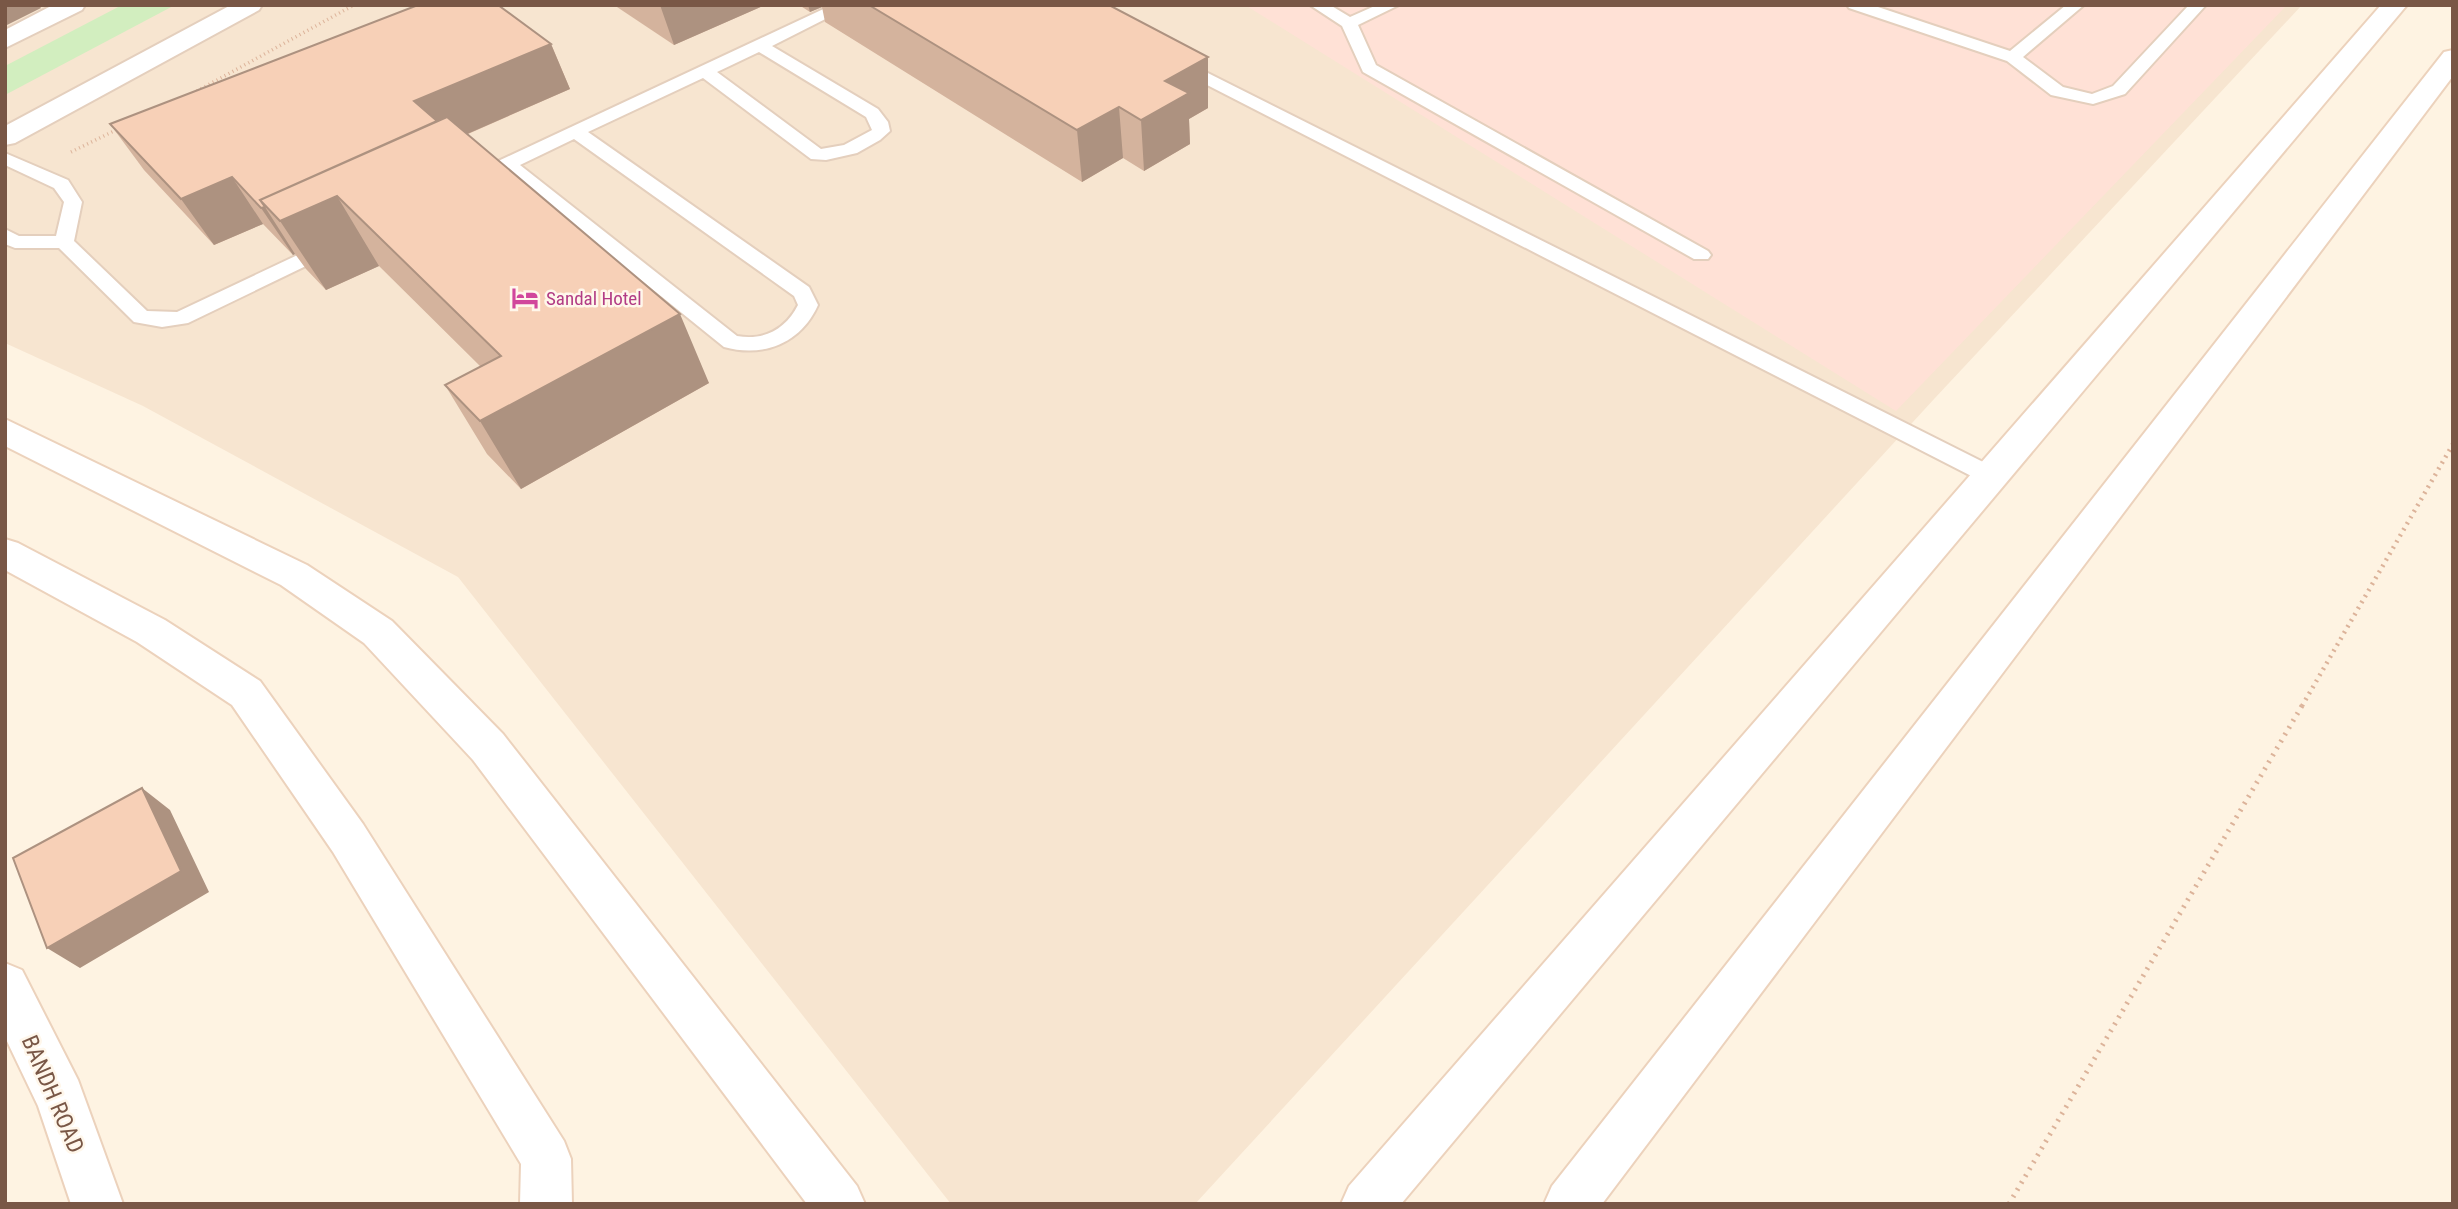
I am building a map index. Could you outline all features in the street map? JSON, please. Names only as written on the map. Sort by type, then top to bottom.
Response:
[{"type":"street","points":[[5,40],[73,5]]},
{"type":"street","points":[[5,136],[250,5]]},
{"type":"street","points":[[1367,1204],[2395,5]]},
{"type":"street","points":[[1570,1204],[2453,58]]},
{"type":"street","points":[[5,431],[294,575],[378,632],[488,747],[839,1204]]},
{"type":"street","points":[[5,553],[151,631],[246,693],[348,838],[546,1158],[546,1204]]},
{"type":"street","name":"BANDH ROAD","points":[[5,986],[60,1098],[97,1204]]},
{"type":"lane","points":[[457,187],[845,5]]},
{"type":"lane","points":[[1318,5],[1349,23],[1369,68],[1702,255]]},
{"type":"lane","points":[[1349,23],[1391,5]]},
{"type":"lane","points":[[1855,5],[2013,57],[2057,91],[2093,99],[2119,90],[2198,5]]},
{"type":"lane","points":[[2013,57],[2076,5]]},
{"type":"lane","points":[[706,72],[817,155],[834,155],[869,141],[881,131],[873,113],[759,46]]},
{"type":"lane","points":[[1164,56],[1991,476]]},
{"type":"lane","points":[[508,164],[731,342],[762,346],[793,328],[804,316],[808,305],[802,292],[576,132]]},
{"type":"lane","points":[[5,158],[61,184],[73,202],[64,242]]},
{"type":"lane","points":[[5,235],[15,242],[64,242],[141,317],[162,320],[181,317],[345,240]]},
{"type":"path","points":[[196,92],[354,5]]},
{"type":"path","points":[[33,170],[121,128]]},
{"type":"path","points":[[2009,1204],[2257,784],[2453,444]]},
{"type":"shaded area","points":[[5,5],[2302,5],[1935,398],[1195,1204],[951,1204],[458,577],[143,406],[5,343]]},
{"type":"shaded area","points":[[1245,5],[2287,5],[1896,411]]},
{"type":"green space","points":[[122,5],[175,5],[5,95],[5,66]]},
{"type":"building","points":[[418,5],[498,5],[551,44],[414,101],[437,121],[260,200],[265,207],[261,208],[232,177],[181,199],[110,124]]},
{"type":"building","points":[[869,5],[1109,5],[1208,57],[1165,81],[1189,93],[1141,120],[1119,107],[1077,130]]},
{"type":"building","points":[[447,117],[680,314],[480,421],[445,385],[501,356],[337,196],[280,221],[260,200]]},
{"type":"building","points":[[142,788],[181,871],[47,948],[13,858]]},
{"type":"place","name":"Sandal Hotel","points":[[525,298]]}]
